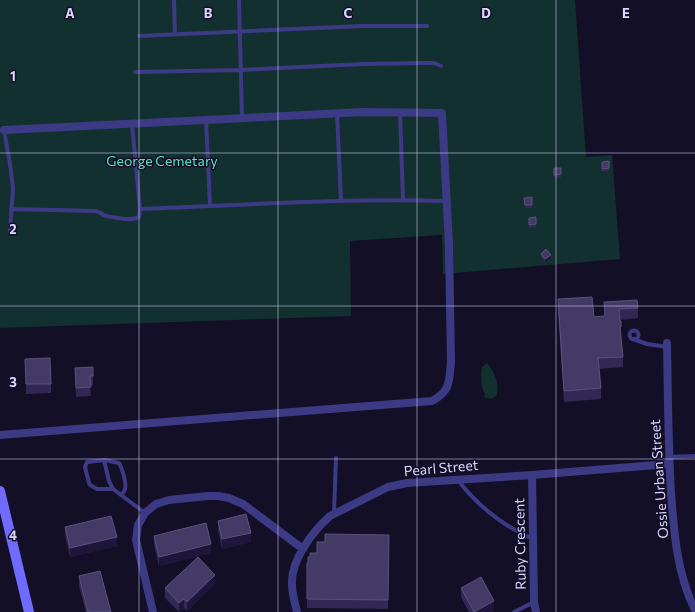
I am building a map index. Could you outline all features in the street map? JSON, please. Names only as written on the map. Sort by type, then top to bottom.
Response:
[{"type":"main road","points":[[0,491],[29,612]]},
{"type":"street","points":[[0,435],[432,401],[447,390],[451,362],[449,245],[442,113],[337,113],[4,130]]},
{"type":"street","name":"Ossie Urban Street","points":[[667,345],[669,460],[674,531],[679,562],[688,596],[695,610]]},
{"type":"street","name":"Pearl Street","points":[[296,612],[292,584],[294,569],[303,549],[322,523],[334,514],[388,487],[398,484],[532,475],[669,460]]},
{"type":"street","name":"Ruby Crescent","points":[[532,475],[534,602],[536,612]]},
{"type":"street","points":[[152,612],[136,540],[138,525],[145,512],[156,504],[169,500],[208,496],[229,498],[243,504],[303,549]]},
{"type":"lane","points":[[174,0],[175,34]]},
{"type":"lane","points":[[239,0],[242,118]]},
{"type":"lane","points":[[139,36],[363,26],[427,26]]},
{"type":"lane","points":[[136,72],[241,70],[363,64],[422,63],[441,66]]},
{"type":"lane","points":[[400,112],[403,200]]},
{"type":"lane","points":[[337,113],[341,201]]},
{"type":"lane","points":[[206,120],[210,206]]},
{"type":"lane","points":[[11,209],[96,211],[103,215],[112,217],[134,219],[139,217],[140,209],[132,124]]},
{"type":"lane","points":[[4,130],[13,188],[10,232]]},
{"type":"lane","points":[[140,209],[341,201],[447,201]]},
{"type":"lane","points":[[633,340],[647,344],[667,345]]},
{"type":"lane","points":[[669,460],[695,456]]},
{"type":"lane","points":[[334,514],[336,458]]},
{"type":"lane","points":[[113,489],[90,486],[85,467],[86,464],[88,462],[104,460],[117,462],[120,465],[126,487],[125,491],[121,495]]},
{"type":"lane","points":[[104,460],[109,481],[113,489],[145,512]]},
{"type":"lane","points":[[456,479],[472,498],[504,524],[533,539]]},
{"type":"lane","points":[[514,612],[534,602]]},
{"type":"green space","name":"George Cemetary","points":[[0,0],[575,0],[586,157],[612,155],[620,259],[443,274],[442,235],[350,241],[351,316],[0,328]]},
{"type":"green space","points":[[487,363],[497,382],[497,395],[491,399],[484,397],[485,394],[483,391],[481,377],[482,367]]},
{"type":"building","points":[[609,161],[609,168],[602,169],[602,162]]},
{"type":"building","points":[[554,168],[561,168],[561,174],[554,175]]},
{"type":"building","points":[[532,197],[532,205],[525,205],[524,198]]},
{"type":"building","points":[[536,217],[536,224],[529,225],[529,218]]},
{"type":"building","points":[[546,249],[551,255],[545,259],[541,254]]},
{"type":"building","points":[[592,297],[594,317],[605,316],[604,302],[637,300],[638,308],[619,309],[623,357],[598,358],[601,388],[564,391],[558,299]]},
{"type":"building","points":[[50,358],[51,384],[26,384],[25,359]]},
{"type":"building","points":[[93,367],[93,376],[90,376],[91,387],[76,388],[75,368]]},
{"type":"building","points":[[246,514],[251,533],[222,539],[218,521]]},
{"type":"building","points":[[111,516],[117,537],[70,548],[65,527]]},
{"type":"building","points":[[206,523],[211,544],[159,557],[154,536]]},
{"type":"building","points":[[325,534],[389,535],[388,600],[307,599],[308,557],[310,557],[310,553],[317,553],[317,542],[325,542]]},
{"type":"building","points":[[198,557],[215,575],[187,602],[184,599],[179,603],[165,588]]},
{"type":"building","points":[[100,571],[111,612],[88,612],[79,576]]},
{"type":"building","points":[[481,577],[494,601],[474,612],[461,588]]}]
